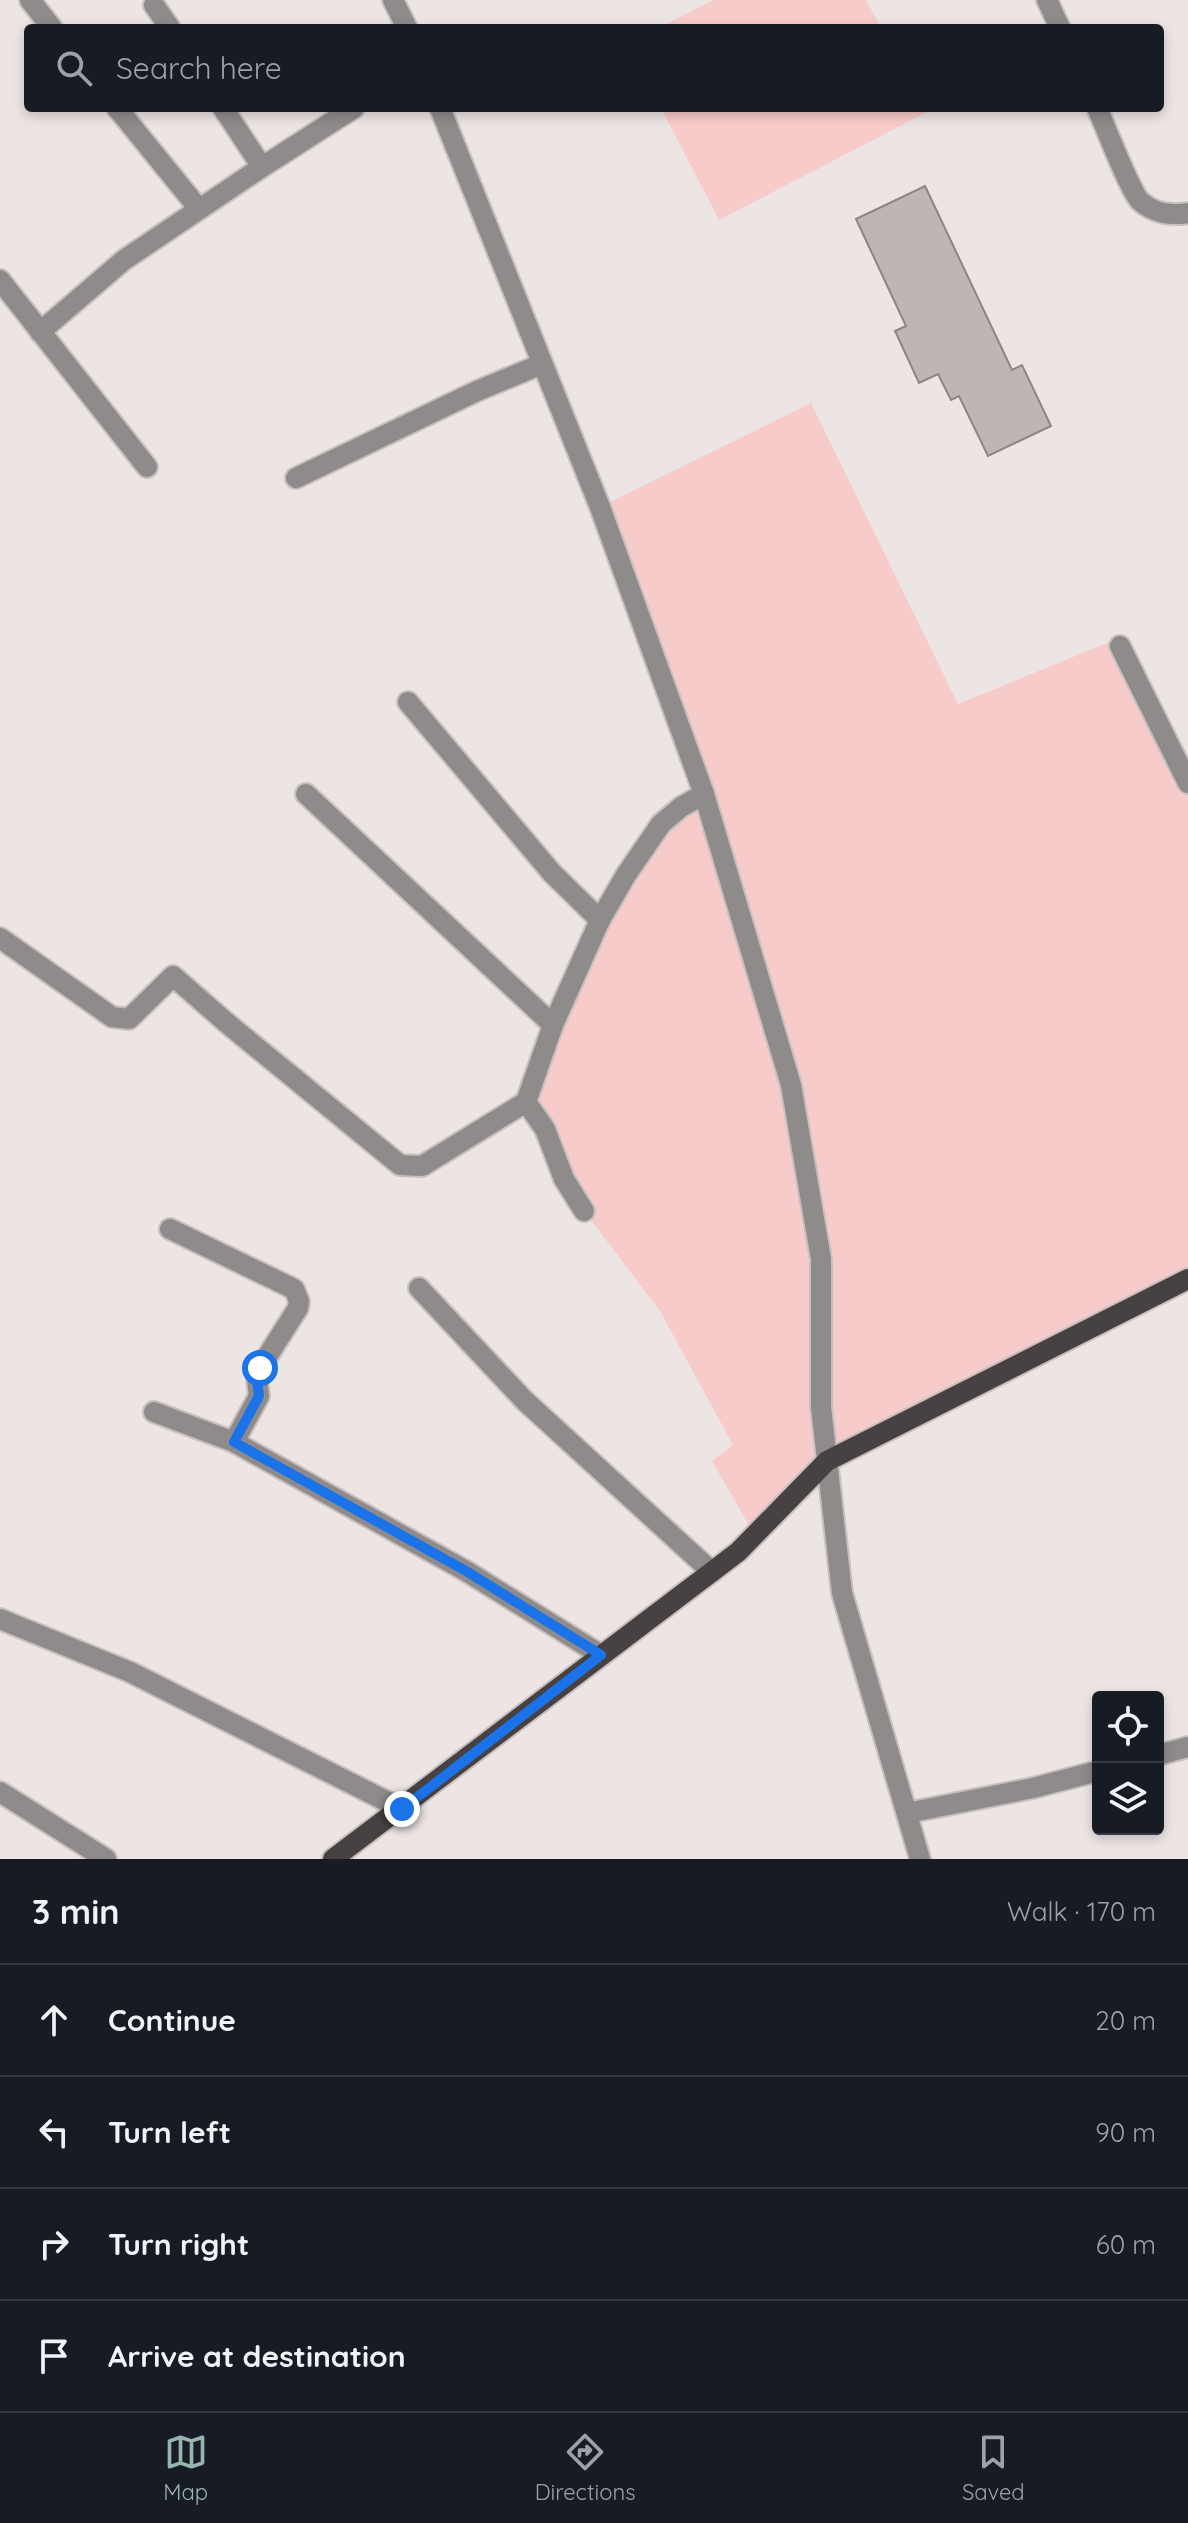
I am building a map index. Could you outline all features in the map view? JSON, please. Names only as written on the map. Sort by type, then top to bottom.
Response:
[{"type":"main road","points":[[333,1859],[738,1552],[827,1461],[1188,1279]]},
{"type":"street","points":[[30,0],[49,24]]},
{"type":"street","points":[[1047,0],[1058,24]]},
{"type":"street","points":[[402,2],[406,24]]},
{"type":"street","points":[[154,5],[167,24]]},
{"type":"street","points":[[120,112],[199,209]]},
{"type":"street","points":[[226,112],[262,167]]},
{"type":"street","points":[[40,332],[124,260],[348,112]]},
{"type":"street","points":[[442,112],[600,507],[704,794],[791,1085],[821,1259],[821,1407],[842,1593],[920,1859]]},
{"type":"street","points":[[1099,112],[1138,199],[1154,210],[1176,215],[1188,213]]},
{"type":"street","points":[[0,280],[147,467]]},
{"type":"street","points":[[296,478],[477,391],[542,364]]},
{"type":"street","points":[[1120,646],[1188,783]]},
{"type":"street","points":[[408,702],[552,873],[600,920]]},
{"type":"street","points":[[306,794],[553,1025]]},
{"type":"street","points":[[0,938],[112,1017],[129,1019],[173,976],[400,1165],[422,1166],[526,1102],[553,1025],[600,920],[626,875],[661,824],[681,807],[704,794]]},
{"type":"street","points":[[526,1102],[545,1129],[564,1179],[584,1211]]},
{"type":"street","points":[[170,1229],[294,1289],[298,1294],[298,1308],[260,1368],[257,1379],[259,1396],[234,1442]]},
{"type":"street","points":[[419,1288],[525,1401],[712,1572]]},
{"type":"street","points":[[154,1412],[234,1442],[466,1571],[601,1655]]},
{"type":"street","points":[[0,1619],[130,1672],[402,1809]]},
{"type":"street","points":[[1164,1753],[1188,1747]]},
{"type":"street","points":[[907,1813],[1033,1788],[1092,1773]]},
{"type":"street","points":[[0,1792],[106,1859]]},
{"type":"shaded area","points":[[713,0],[866,0],[879,24],[667,24]]},
{"type":"shaded area","points":[[663,112],[925,112],[925,113],[719,220]]},
{"type":"shaded area","points":[[811,403],[958,704],[1112,641],[1188,791],[1188,1279],[827,1461],[755,1536],[712,1461],[733,1445],[660,1311],[584,1211],[526,1102],[626,875],[703,794],[600,507]]},
{"type":"building","points":[[925,186],[1012,370],[1022,365],[1051,426],[988,456],[959,396],[951,400],[938,374],[919,383],[895,331],[906,326],[856,219]]},
{"type":"route","points":[[260,1368],[257,1374],[259,1396],[234,1442],[466,1571],[601,1655],[402,1809]]}]
